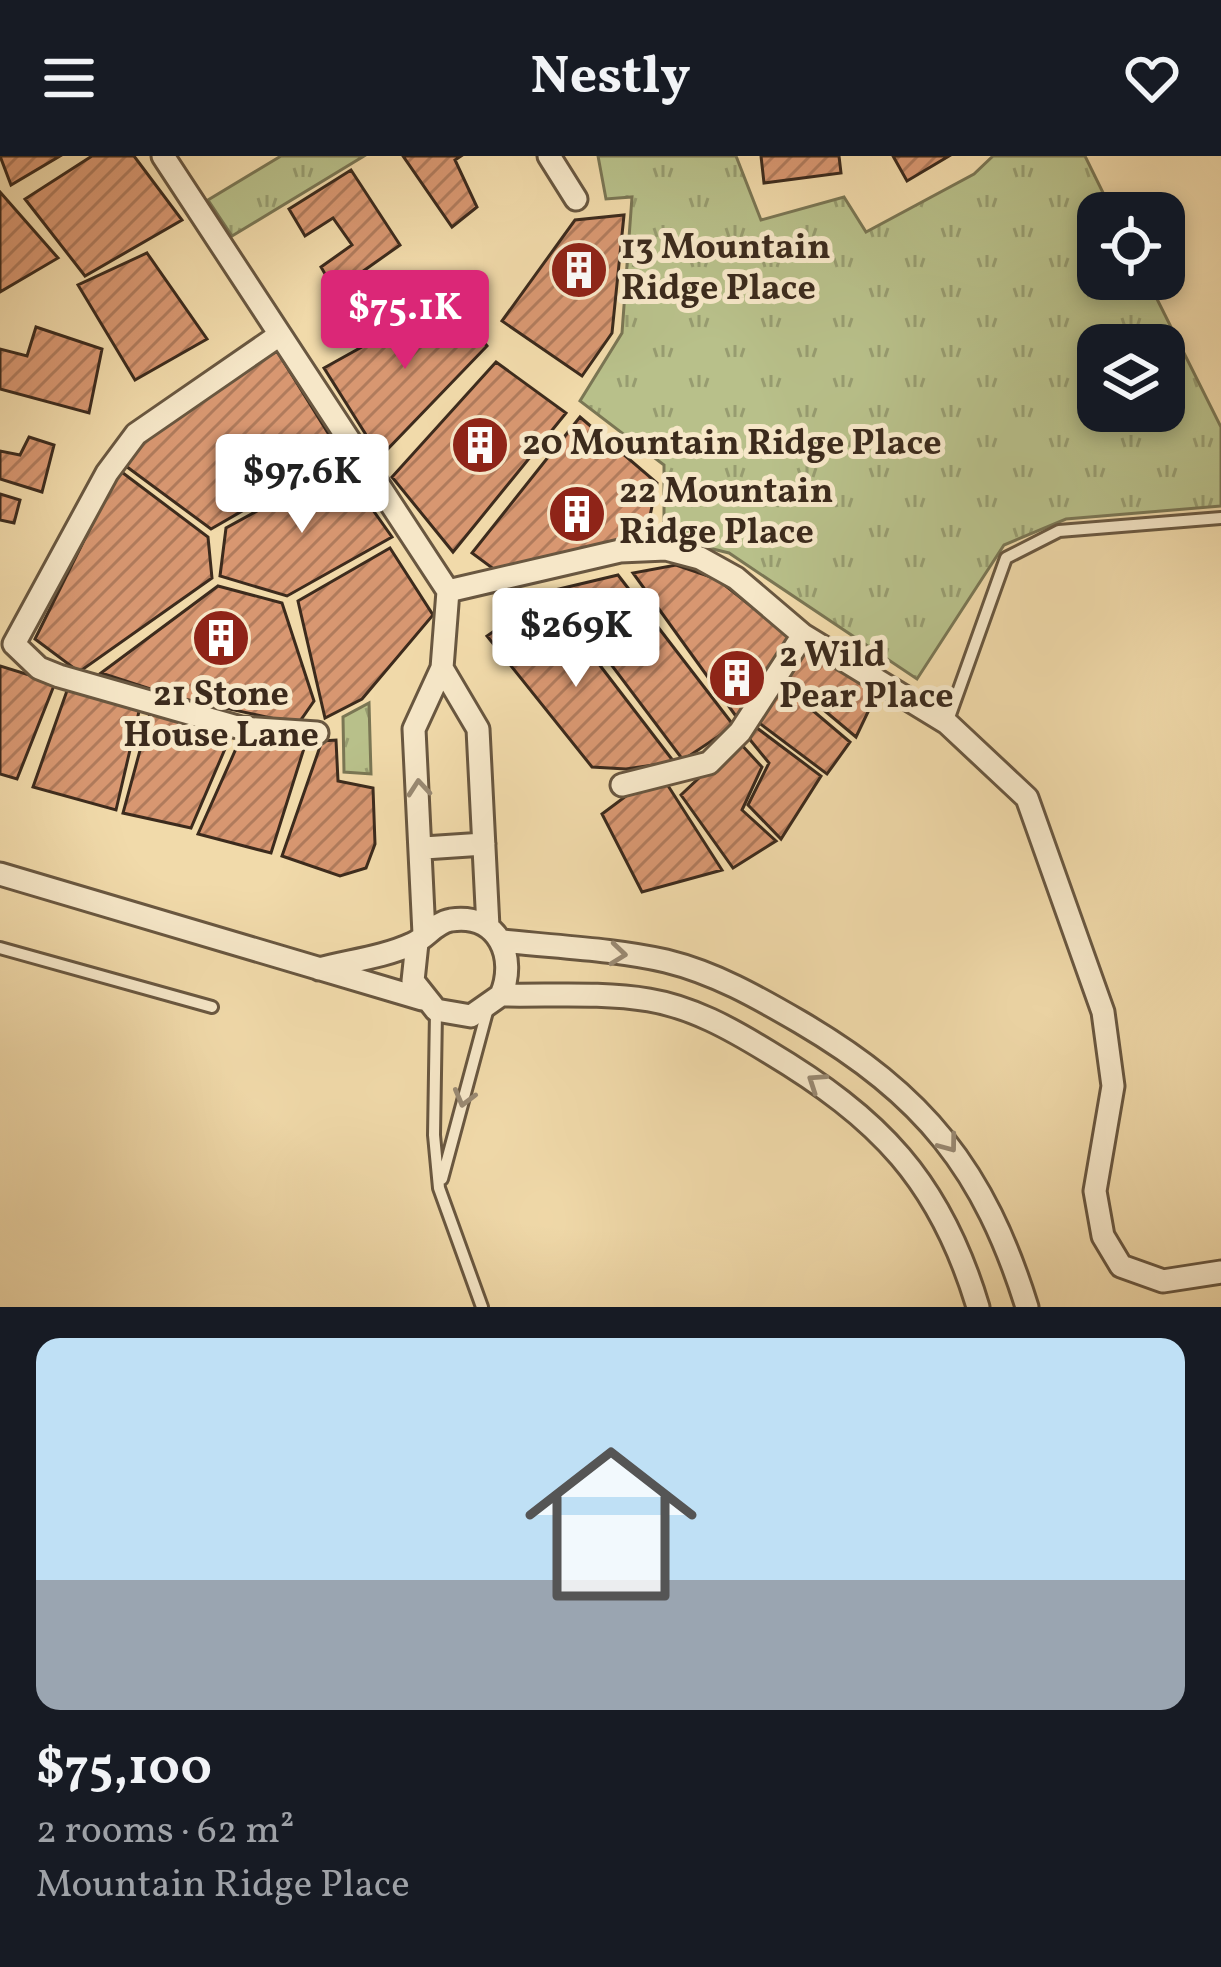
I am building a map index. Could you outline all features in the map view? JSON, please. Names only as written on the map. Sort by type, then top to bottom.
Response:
[{"type":"street","points":[[163,156],[448,591],[442,668],[414,729],[424,848],[420,938],[411,962],[429,1005]]},
{"type":"street","points":[[549,156],[576,199]]},
{"type":"street","points":[[278,336],[136,434],[107,473],[7,645],[59,676],[241,728],[317,733]]},
{"type":"street","points":[[448,591],[620,550],[666,549],[700,558],[736,578],[802,635],[947,723],[1027,798],[1102,1012],[1113,1086],[1094,1190],[1103,1236],[1120,1266],[1163,1282],[1221,1273]]},
{"type":"street","points":[[622,784],[709,763],[740,732],[802,635]]},
{"type":"street","points":[[442,668],[478,729],[484,844],[495,934],[508,978],[495,1002]]},
{"type":"street","points":[[424,848],[484,844]]},
{"type":"street","points":[[0,874],[471,1016],[495,1002],[615,996],[676,1006],[789,1064],[862,1115],[898,1148],[940,1211],[978,1307]]},
{"type":"street","points":[[319,969],[420,938],[444,921],[466,918],[495,934],[689,968],[743,988],[866,1064],[922,1111],[980,1186],[1009,1248],[1028,1307]]},
{"type":"lane","points":[[947,723],[1006,558],[1059,531],[1221,518]]},
{"type":"lane","points":[[0,948],[212,1007]]},
{"type":"lane","points":[[440,1188],[495,1002]]},
{"type":"lane","points":[[429,1005],[440,1188],[482,1307]]},
{"type":"green space","points":[[281,156],[364,156],[232,236],[208,200]]},
{"type":"green space","points":[[598,156],[736,156],[761,220],[844,197],[866,232],[974,174],[993,156],[1085,156],[1103,192],[1077,192],[1077,300],[1158,300],[1170,324],[1077,324],[1077,432],[1185,432],[1185,355],[1221,427],[1221,506],[1066,519],[1004,545],[917,679],[729,553],[664,537],[664,465],[580,401],[622,333],[632,197],[606,199]]},
{"type":"green space","points":[[369,703],[371,774],[344,772],[343,717]]},
{"type":"building","points":[[0,156],[60,156],[11,185]]},
{"type":"building","points":[[92,156],[134,156],[182,220],[85,276],[25,199]]},
{"type":"building","points":[[403,156],[461,156],[455,160],[477,207],[452,227]]},
{"type":"building","points":[[761,156],[839,156],[841,173],[764,183]]},
{"type":"building","points":[[893,156],[949,156],[907,181]]},
{"type":"building","points":[[351,170],[400,245],[335,291],[321,267],[352,245],[333,218],[305,236],[289,209]]},
{"type":"building","points":[[0,192],[58,258],[0,292]]},
{"type":"building","name":"13 Mountain Ridge Place","points":[[624,215],[612,333],[582,376],[502,321],[575,220]]},
{"type":"building","points":[[147,253],[207,339],[135,380],[78,285]]},
{"type":"building","points":[[450,298],[487,346],[380,457],[324,368]]},
{"type":"building","points":[[36,327],[102,349],[89,413],[0,389],[0,349],[27,356]]},
{"type":"building","points":[[277,351],[341,454],[211,529],[119,461],[146,431]]},
{"type":"building","name":"20 Mountain Ridge Place","points":[[496,362],[566,413],[453,552],[392,477]]},
{"type":"building","name":"22 Mountain Ridge Place","points":[[580,417],[657,483],[644,544],[503,576],[472,553]]},
{"type":"building","points":[[29,437],[54,445],[42,492],[0,479],[0,451],[20,455]]},
{"type":"building","points":[[341,465],[392,537],[287,596],[220,576],[226,528]]},
{"type":"building","points":[[119,470],[208,537],[212,578],[79,672],[35,639]]},
{"type":"building","points":[[0,494],[20,500],[14,523],[0,520]]},
{"type":"building","points":[[390,548],[433,615],[362,699],[325,718],[298,601]]},
{"type":"building","name":"2 Wild Pear Place","points":[[676,565],[717,579],[792,638],[738,719],[633,573]]},
{"type":"building","points":[[618,575],[734,726],[683,760],[555,590]]},
{"type":"building","name":"21 Stone House Lane","points":[[218,586],[282,603],[314,701],[298,724],[175,697],[101,673]]},
{"type":"building","points":[[546,595],[674,762],[626,769],[592,767],[487,636]]},
{"type":"building","points":[[805,643],[878,691],[856,737],[782,675]]},
{"type":"building","points":[[0,666],[55,683],[17,779],[0,774]]},
{"type":"building","points":[[779,682],[850,742],[827,774],[754,719]]},
{"type":"building","points":[[69,685],[140,707],[116,810],[33,787]]},
{"type":"building","points":[[151,710],[231,735],[191,828],[123,813]]},
{"type":"building","points":[[753,725],[821,776],[781,839],[748,805],[769,763],[747,736]]},
{"type":"building","points":[[243,733],[306,742],[271,853],[198,834]]},
{"type":"building","points":[[336,740],[338,781],[373,788],[375,844],[366,868],[340,876],[282,856],[322,741]]},
{"type":"building","points":[[738,741],[762,767],[742,810],[776,841],[733,868],[681,795]]},
{"type":"building","points":[[665,781],[722,870],[642,892],[602,814],[630,793]]},
{"type":"place","name":"13 Mountain Ridge Place","points":[[579,270]]},
{"type":"place","name":"20 Mountain Ridge Place","points":[[480,445]]},
{"type":"place","name":"22 Mountain Ridge Place","points":[[577,514]]},
{"type":"place","name":"21 Stone House Lane","points":[[221,638]]},
{"type":"place","name":"2 Wild Pear Place","points":[[737,678]]}]
